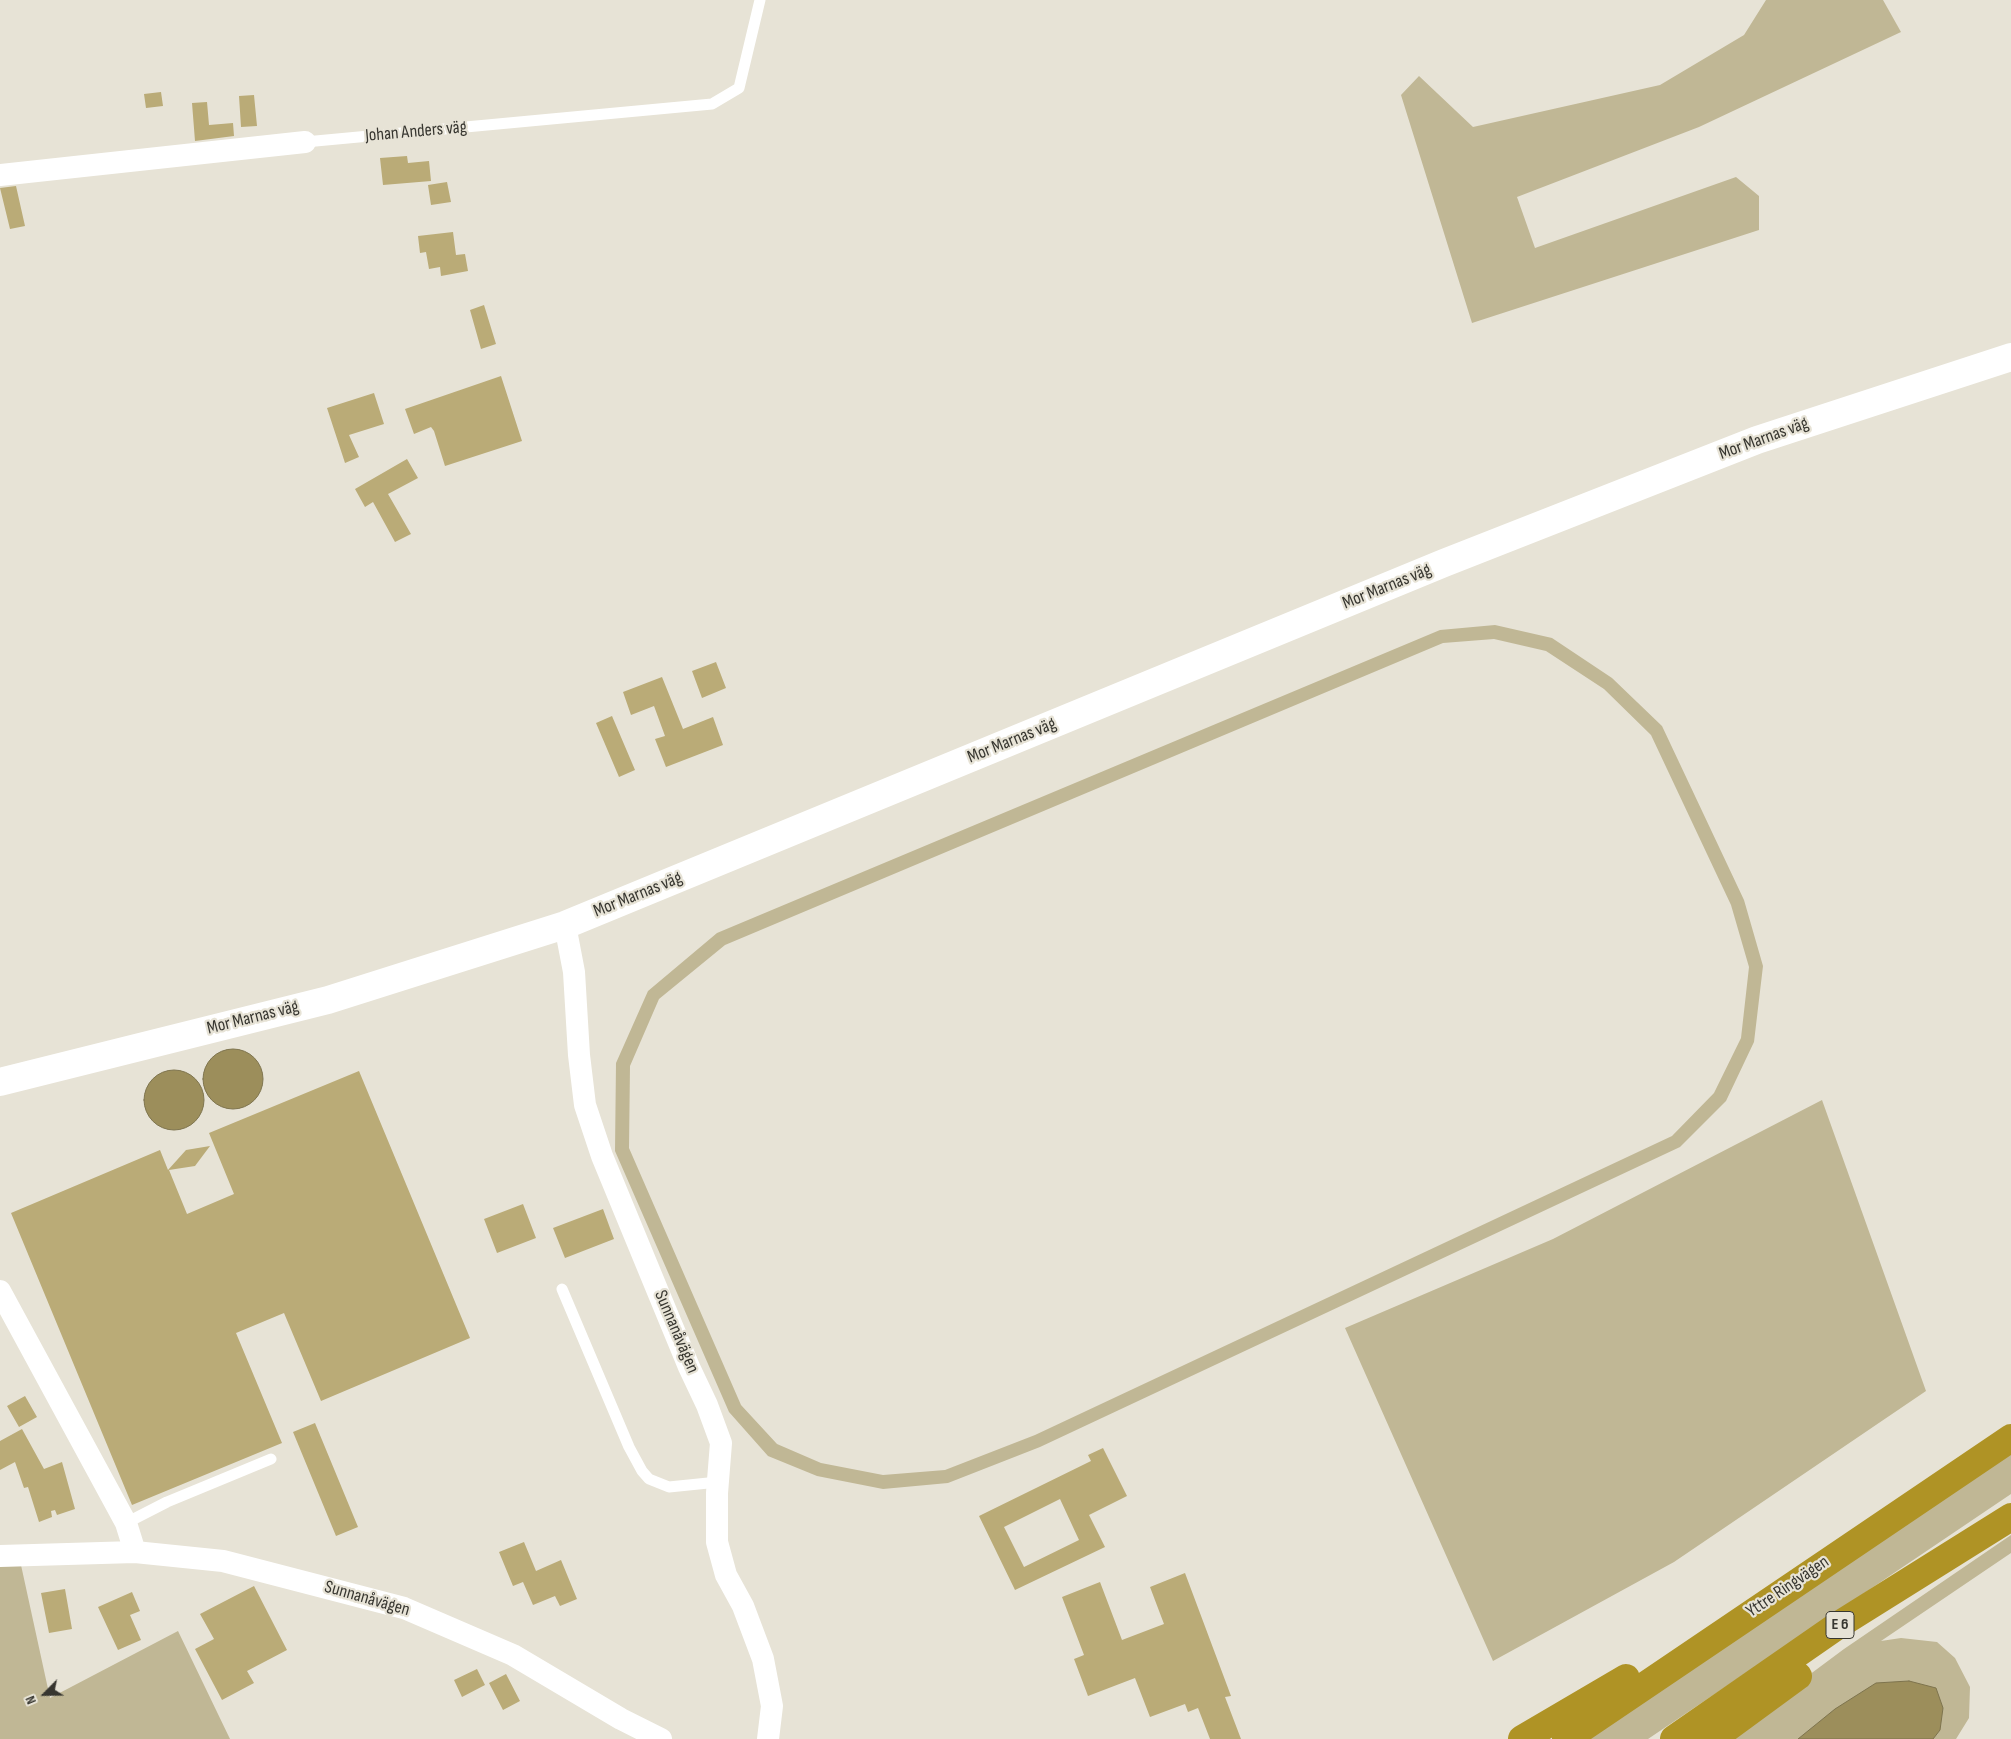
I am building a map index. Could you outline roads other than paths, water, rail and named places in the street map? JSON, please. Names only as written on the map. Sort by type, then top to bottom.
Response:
[{"type":"highway","name":"Yttre Ringvägen","points":[[1566,1739],[2011,1438]]},
{"type":"highway","points":[[1712,1739],[2002,1523]]},
{"type":"highway","name":"E 6","points":[[1674,1739],[1837,1626],[2002,1523]]},
{"type":"highway","points":[[1522,1739],[1828,1560]]},
{"type":"street","name":"Johan Anders väg","points":[[0,175],[305,142]]},
{"type":"street","name":"Mor Marnas väg","points":[[0,1082],[328,1000],[565,925],[1444,563],[1757,440],[2011,357]]},
{"type":"street","name":"Sunnanåvägen","points":[[565,925],[574,972],[579,1055],[585,1105],[602,1156],[690,1367],[708,1405],[721,1443],[717,1542],[726,1574],[743,1606],[763,1659],[772,1706],[768,1739]]},
{"type":"street","points":[[0,1291],[126,1523],[135,1552]]},
{"type":"street","name":"Sunnanåvägen","points":[[0,1556],[135,1552],[223,1561],[404,1608],[513,1655],[661,1739]]},
{"type":"lane","name":"Johan Anders väg","points":[[305,142],[712,104],[739,88],[760,0]]},
{"type":"lane","points":[[562,1289],[629,1447],[642,1471],[649,1479],[669,1487],[718,1482]]},
{"type":"lane","points":[[126,1523],[167,1502],[272,1459]]}]
